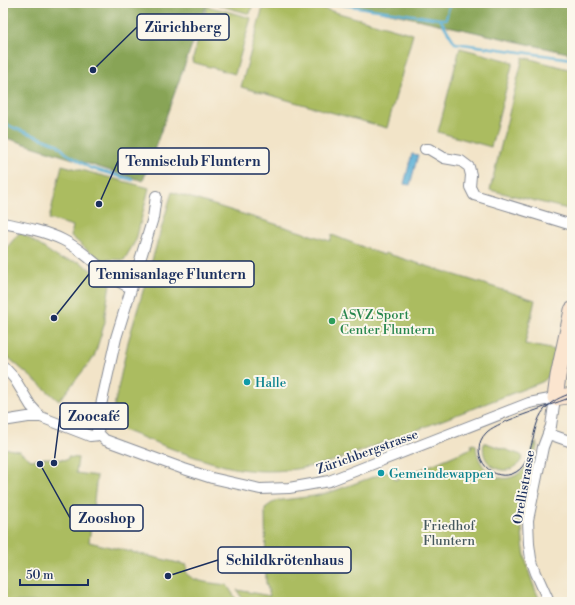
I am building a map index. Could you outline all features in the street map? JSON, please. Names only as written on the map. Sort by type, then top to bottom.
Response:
[{"type":"street","points":[[425,148],[444,158],[462,161],[469,167],[471,175],[470,187],[474,195],[572,225]]},
{"type":"street","points":[[100,435],[97,429],[97,423],[116,338],[152,218],[156,196]]},
{"type":"street","points":[[3,223],[40,232],[63,240],[79,250],[121,284],[131,288]]},
{"type":"street","points":[[572,310],[558,376],[555,398],[572,396]]},
{"type":"street","name":"Zürichbergstrasse","points":[[3,366],[14,378],[31,406],[41,417],[90,436],[100,435],[105,440],[184,469],[212,478],[260,489],[289,488],[329,481],[529,403],[555,398]]},
{"type":"street","name":"Orellistrasse","points":[[549,602],[531,559],[528,520],[543,447],[549,434],[555,398]]},
{"type":"street","points":[[3,421],[28,416],[41,417]]},
{"type":"street","points":[[549,434],[572,442]]},
{"type":"green space","points":[[3,3],[207,3],[143,181],[3,137]]},
{"type":"green space","points":[[218,3],[253,3],[250,14],[218,5]]},
{"type":"green space","points":[[264,3],[303,3],[413,34],[387,128],[241,87]]},
{"type":"green space","points":[[346,3],[572,3],[572,54]]},
{"type":"green space","points":[[207,6],[251,18],[235,74],[192,62]]},
{"type":"green space","points":[[460,48],[513,62],[491,147],[438,132]]},
{"type":"green space","points":[[523,57],[572,70],[572,210],[490,190]]},
{"type":"green space","points":[[62,165],[149,188],[136,240],[124,260],[98,259],[71,236],[73,226],[49,219]]},
{"type":"green space","name":"ASVZ Sport Center Fluntern","points":[[172,192],[330,241],[332,235],[384,255],[385,253],[535,300],[525,344],[556,350],[550,372],[546,379],[542,382],[346,457],[331,462],[286,470],[255,471],[225,466],[181,452],[110,425],[128,342]]},
{"type":"green space","points":[[20,232],[60,259],[80,262],[110,284],[105,322],[94,357],[59,401],[3,353],[3,252]]},
{"type":"green space","name":"Friedhof Fluntern","points":[[536,442],[537,446],[529,485],[525,485],[522,530],[526,559],[541,602],[244,602],[237,590],[270,596],[266,583],[265,508],[275,501],[314,496],[331,492],[392,470],[395,480],[472,448],[471,445],[473,444],[476,445],[477,454],[486,470],[492,475],[500,478],[507,478],[515,476],[526,467]]},
{"type":"green space","points":[[484,443],[521,455],[523,457],[518,465],[511,469],[497,469],[486,459]]},
{"type":"green space","points":[[3,448],[19,451],[31,460],[46,458],[67,460],[68,457],[78,458],[76,473],[97,476],[89,542],[187,565],[186,573],[194,579],[227,585],[238,602],[3,602]]},
{"type":"water","points":[[412,154],[418,155],[410,185],[404,184]]},
{"type":"waterway","points":[[330,3],[440,19],[455,43],[572,59]]},
{"type":"waterway","points":[[440,19],[446,19],[450,3]]},
{"type":"waterway","points":[[3,122],[14,128],[57,144],[66,153],[90,168],[133,180]]},
{"type":"tram line","points":[[572,393],[553,402],[550,404],[547,407],[544,410],[536,426],[529,455],[520,469],[512,474],[495,474],[483,463],[479,448],[481,440],[491,429],[497,425],[541,408],[547,406],[550,405],[572,397]]},
{"type":"place","name":"Zürichberg","points":[[93,70]]},
{"type":"place","name":"Tennisclub Fluntern","points":[[99,204]]},
{"type":"place","name":"Tennisanlage Fluntern","points":[[54,318]]},
{"type":"place","name":"ASVZ Sport Center Fluntern","points":[[332,321]]},
{"type":"place","name":"Halle","points":[[247,382]]},
{"type":"place","name":"Zoocafé","points":[[54,463]]},
{"type":"place","name":"Zooshop","points":[[40,464]]},
{"type":"place","name":"Gemeindewappen","points":[[381,473]]},
{"type":"place","name":"Schildkrötenhaus","points":[[168,576]]}]
